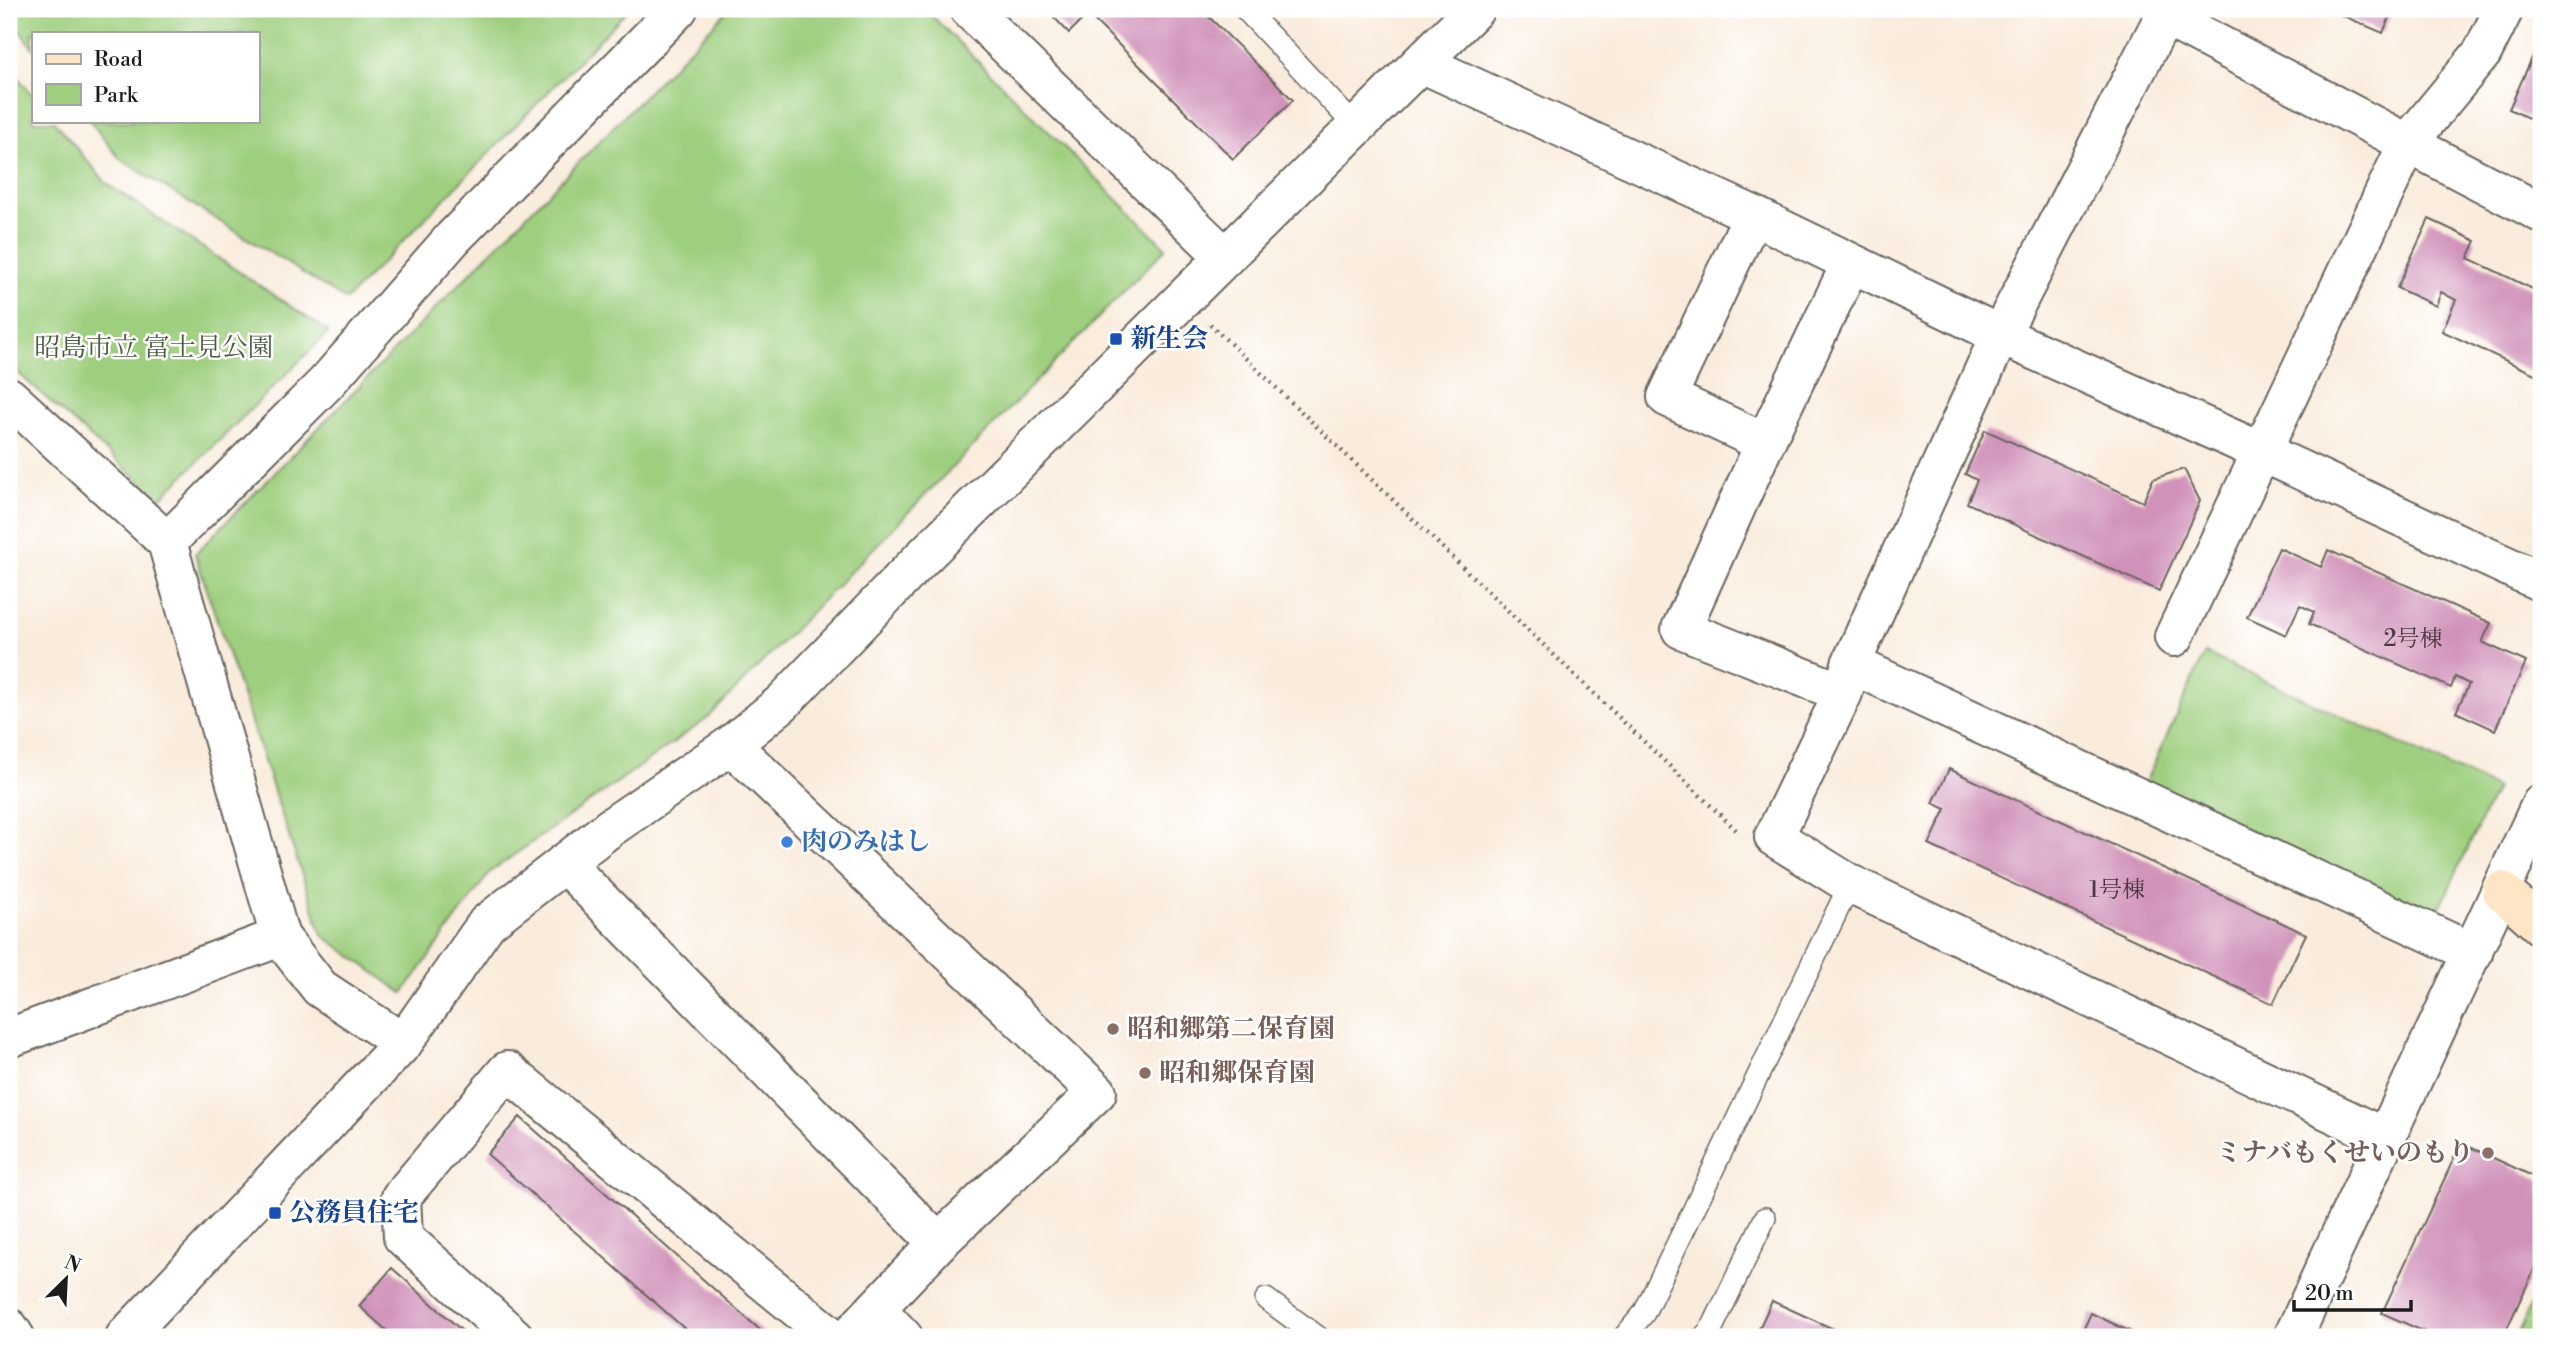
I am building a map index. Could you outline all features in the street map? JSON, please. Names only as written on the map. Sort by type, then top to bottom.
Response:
[{"type":"main road","points":[[2502,891],[2541,890]]},
{"type":"main road","points":[[2502,891],[2541,926]]},
{"type":"street","points":[[167,542],[326,383],[453,238],[678,9]]},
{"type":"street","points":[[969,9],[1225,257]]},
{"type":"street","points":[[125,1337],[403,1043],[487,923],[611,827],[731,745],[782,703],[920,560],[1475,9]]},
{"type":"street","points":[[2174,637],[2408,143],[2482,53],[2504,9]]},
{"type":"street","points":[[2386,1138],[1850,884],[1774,837],[2000,335],[2166,13],[2541,213]]},
{"type":"street","points":[[1421,63],[1753,215],[2000,335],[2262,452],[2541,582]]},
{"type":"street","points":[[1753,215],[1667,397],[1765,443]]},
{"type":"street","points":[[1851,263],[1765,443],[1681,629],[1847,679],[2473,953]]},
{"type":"street","points":[[12,407],[167,542],[280,937],[320,988],[403,1043]]},
{"type":"street","points":[[731,745],[1097,1092],[938,1243],[849,1337]]},
{"type":"street","points":[[2293,1337],[2541,804]]},
{"type":"street","points":[[564,863],[938,1243]]},
{"type":"street","points":[[9,1038],[280,937]]},
{"type":"street","points":[[514,1337],[402,1237],[401,1197],[507,1071],[831,1337]]},
{"type":"street","points":[[876,1309],[903,1337]]},
{"type":"street","points":[[9,1328],[15,1337]]},
{"type":"lane","points":[[1245,9],[1356,127]]},
{"type":"lane","points":[[1624,1337],[1644,1313],[1850,884]]},
{"type":"lane","points":[[1704,1337],[1713,1326],[1765,1218]]},
{"type":"lane","points":[[1266,1299],[1318,1337]]},
{"type":"path","points":[[1182,298],[1737,831],[1774,837]]},
{"type":"green space","points":[[9,9],[629,9],[346,300],[120,159],[91,122],[259,122],[259,32],[32,32],[32,47],[9,17]]},
{"type":"green space","points":[[729,9],[925,9],[1166,248],[708,718],[490,872],[403,993],[322,935],[195,554]]},
{"type":"green space","name":"昭島市立 富士見公園","points":[[9,66],[32,95],[32,122],[55,122],[107,184],[329,332],[160,499],[9,365]]},
{"type":"green space","points":[[2205,653],[2496,788],[2436,916],[2145,783]]},
{"type":"green space","points":[[2541,1282],[2541,1337],[2516,1337]]},
{"type":"building","points":[[1046,9],[1201,9],[1293,100],[1233,159],[1088,14],[1069,33]]},
{"type":"building","points":[[2327,9],[2393,9],[2383,33]]},
{"type":"building","points":[[2541,38],[2541,124],[2509,109]]},
{"type":"building","points":[[2429,219],[2476,241],[2468,258],[2541,293],[2541,377],[2442,331],[2456,300],[2441,292],[2436,306],[2397,288]]},
{"type":"building","points":[[1985,430],[2143,502],[2153,479],[2184,469],[2200,501],[2159,591],[1967,503],[1977,480],[1965,474]]},
{"type":"building","points":[[2279,548],[2321,567],[2328,550],[2491,623],[2482,642],[2526,662],[2495,730],[2456,712],[2469,684],[2455,677],[2451,688],[2309,624],[2314,612],[2300,605],[2286,635],[2247,617]]},
{"type":"building","points":[[1949,769],[2306,934],[2273,1004],[1929,845],[1946,809],[1933,803]]},
{"type":"building","points":[[520,1117],[768,1337],[694,1337],[487,1154]]},
{"type":"building","points":[[2461,1143],[2541,1180],[2541,1255],[2503,1337],[2436,1337],[2382,1313]]},
{"type":"building","points":[[392,1268],[469,1337],[394,1337],[359,1306]]},
{"type":"building","points":[[1772,1301],[1851,1337],[1755,1337]]},
{"type":"building","points":[[2091,1313],[2141,1337],[2080,1337]]},
{"type":"place","name":"新生会","points":[[1116,339]]},
{"type":"place","name":"肉のみはし","points":[[787,842]]},
{"type":"place","name":"昭和郷第二保育園","points":[[1113,1029]]},
{"type":"place","name":"昭和郷保育園","points":[[1145,1073]]},
{"type":"place","name":"ミナバもくせいのもり","points":[[2488,1153]]},
{"type":"place","name":"公務員住宅","points":[[275,1213]]}]
